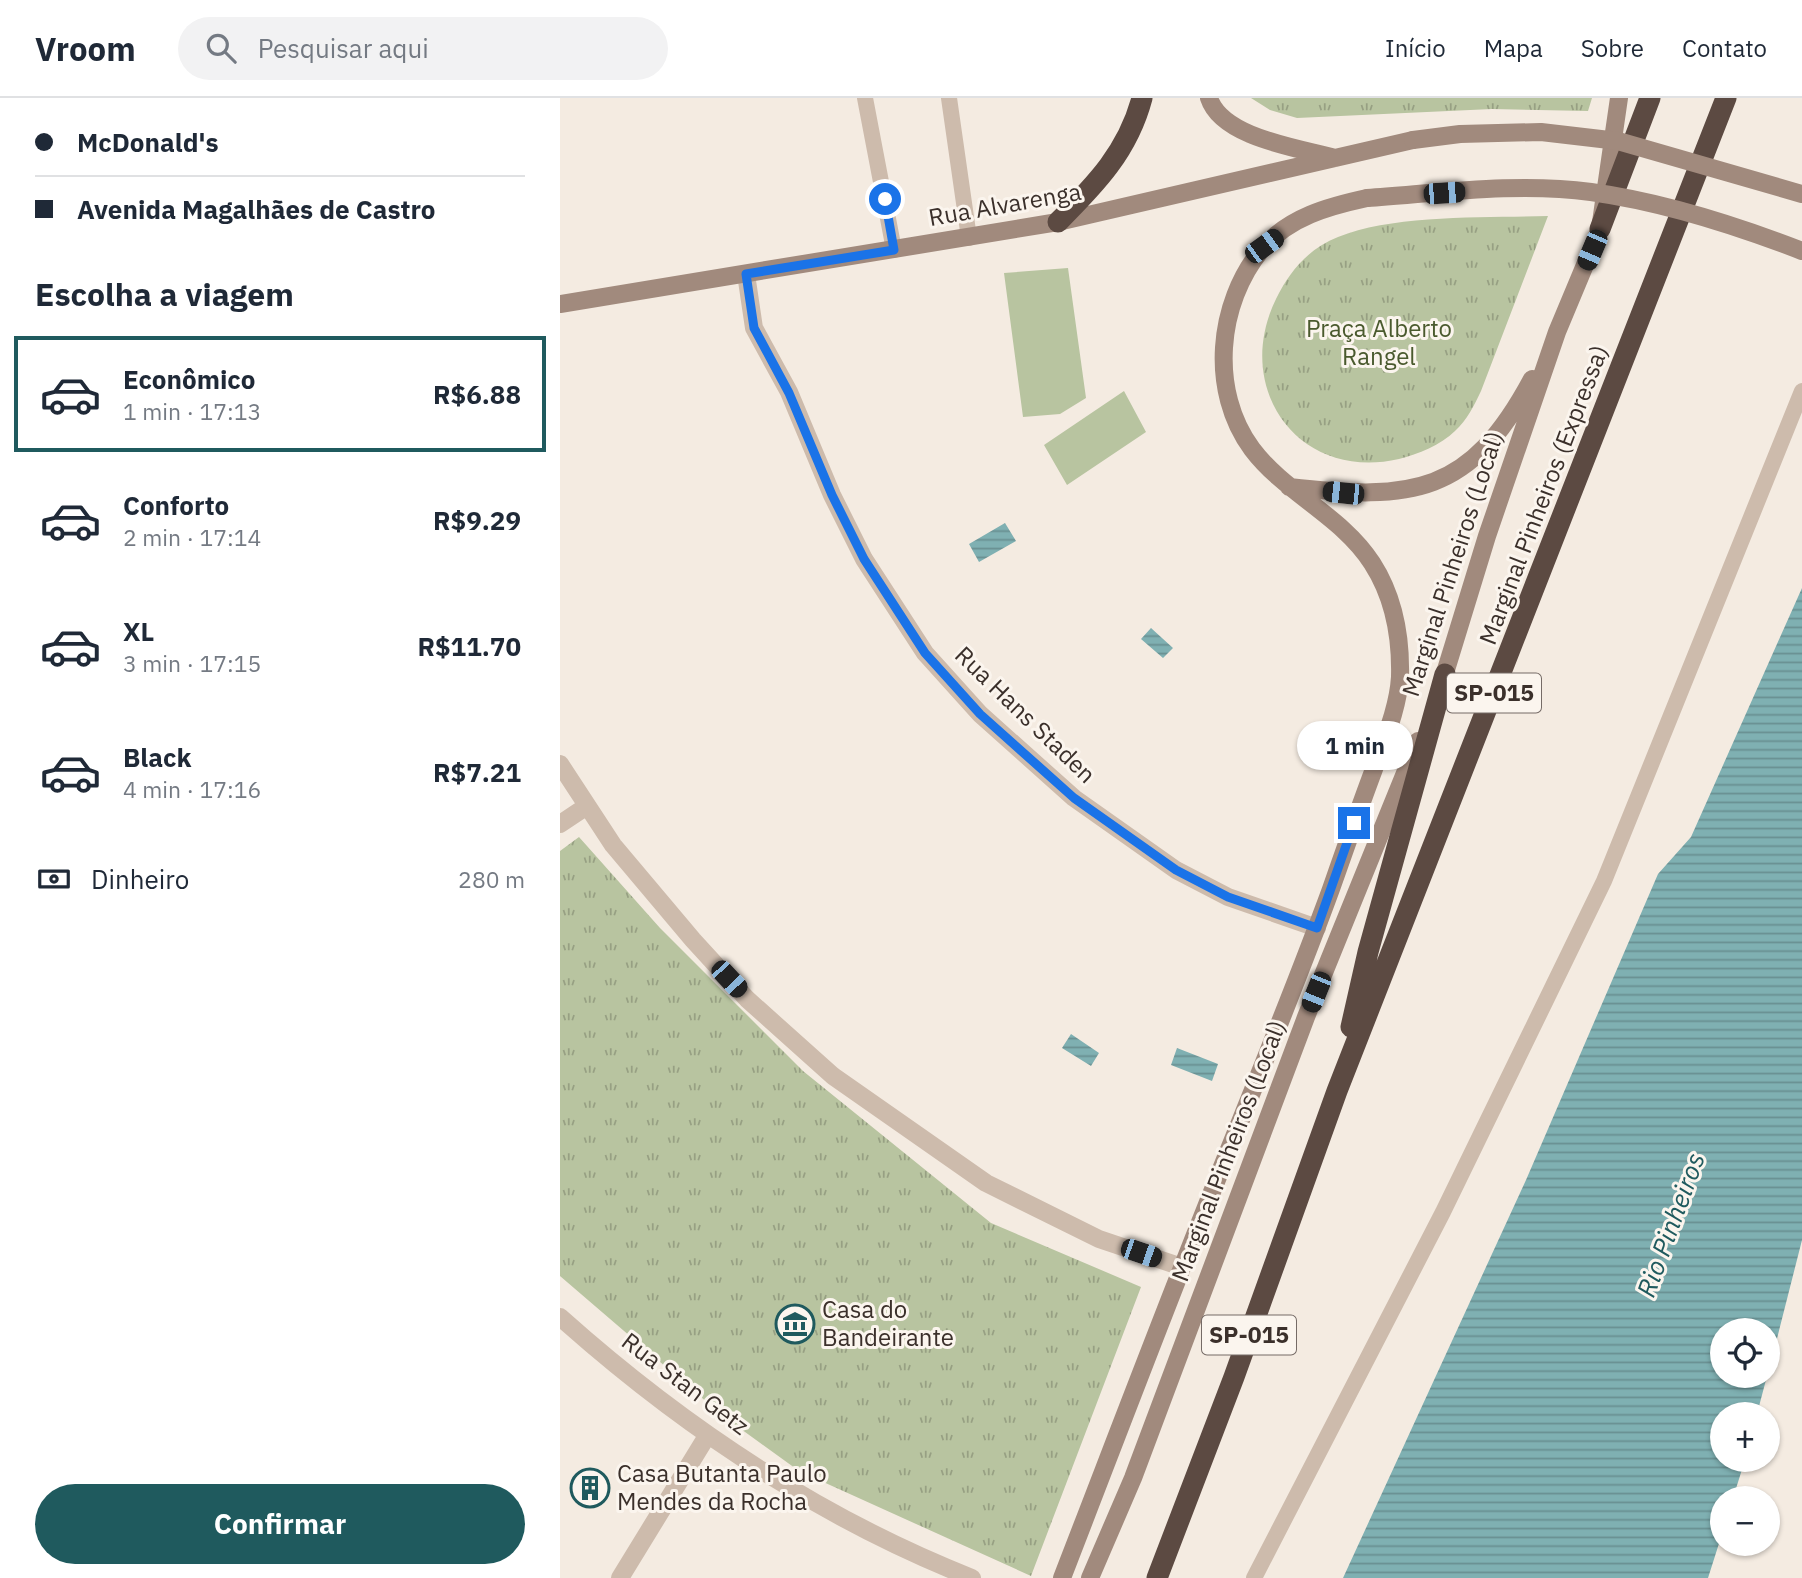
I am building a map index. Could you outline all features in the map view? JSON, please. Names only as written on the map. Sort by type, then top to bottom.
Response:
[{"type":"highway","points":[[1058,222],[1107,172],[1129,134],[1142,98]]},
{"type":"highway","points":[[1600,229],[1650,98]]},
{"type":"highway","name":"Marginal Pinheiros (Expressa)","points":[[1157,1578],[1234,1377],[1337,1091],[1726,98]]},
{"type":"highway","points":[[1337,1091],[1368,952],[1446,674]]},
{"type":"main road","points":[[1209,98],[1222,119],[1242,132],[1335,158]]},
{"type":"main road","name":"Marginal Pinheiros (Local)","points":[[1090,1578],[1133,1478],[1306,1017],[1446,674],[1487,536],[1557,332],[1600,229],[1619,98]]},
{"type":"main road","name":"Rua Alvarenga","points":[[560,304],[1058,222],[1335,158],[1460,134],[1541,132],[1618,141],[1802,194]]},
{"type":"main road","points":[[1062,1578],[1317,928],[1392,719],[1400,681],[1399,637],[1386,590],[1371,561],[1336,524],[1289,487],[1249,445],[1231,411],[1225,385],[1224,351],[1228,317],[1242,278],[1264,246],[1302,218],[1328,206],[1367,198],[1470,191],[1591,192],[1670,209],[1759,234],[1802,251]]},
{"type":"main road","points":[[1289,487],[1380,493],[1419,486],[1455,473],[1482,453],[1501,432],[1557,332]]},
{"type":"street","name":"Rua Hans Staden","points":[[746,274],[754,328],[789,393],[832,495],[864,559],[925,653],[980,714],[1074,798],[1176,870],[1228,897],[1317,928]]},
{"type":"street","points":[[560,764],[613,845],[702,950],[747,999],[833,1076],[986,1183],[1099,1239],[1182,1267]]},
{"type":"street","points":[[560,824],[587,806]]},
{"type":"street","name":"Rua Stan Getz","points":[[560,1317],[707,1436],[760,1471],[870,1532],[972,1578]]},
{"type":"street","points":[[620,1578],[707,1436]]},
{"type":"lane","points":[[865,98],[894,250]]},
{"type":"lane","points":[[949,98],[969,238]]},
{"type":"lane","points":[[1254,1578],[1443,1212],[1604,881],[1802,391]]},
{"type":"green space","points":[[1251,98],[1592,98],[1588,111],[1492,109],[1297,118],[1270,110]]},
{"type":"green space","name":"Praça Alberto Rangel","points":[[1548,216],[1481,391],[1467,417],[1443,441],[1399,459],[1363,462],[1331,456],[1305,442],[1284,421],[1269,395],[1263,365],[1265,333],[1281,289],[1309,254],[1338,237],[1386,224],[1441,219]]},
{"type":"green space","points":[[1068,268],[1086,398],[1060,414],[1023,417],[1004,273]]},
{"type":"green space","points":[[1124,391],[1146,432],[1067,485],[1044,445]]},
{"type":"green space","points":[[579,837],[660,928],[803,1071],[991,1223],[1141,1287],[1031,1576],[799,1471],[723,1416],[560,1276],[560,851]]},
{"type":"water","points":[[1005,523],[1016,541],[979,562],[969,544]]},
{"type":"water","name":"Rio Pinheiros","points":[[1802,588],[1802,1240],[1780,1327],[1780,1318],[1710,1318],[1710,1388],[1764,1388],[1760,1402],[1710,1402],[1710,1472],[1741,1472],[1737,1486],[1710,1486],[1710,1556],[1715,1556],[1708,1578],[1343,1578],[1526,1180],[1658,874],[1691,837]]},
{"type":"water","points":[[1151,628],[1173,648],[1163,658],[1141,639]]},
{"type":"water","points":[[1071,1034],[1099,1053],[1091,1066],[1062,1048]]},
{"type":"water","points":[[1177,1048],[1218,1064],[1212,1081],[1171,1065]]},
{"type":"place","name":"Casa do Bandeirante","points":[[795,1324]]},
{"type":"place","name":"Casa Butanta Paulo Mendes da Rocha","points":[[590,1488]]},
{"type":"route","points":[[885,199],[894,250],[746,274],[754,328],[789,393],[832,495],[864,559],[925,653],[980,714],[1074,798],[1176,870],[1228,897],[1317,928],[1354,823]]}]
